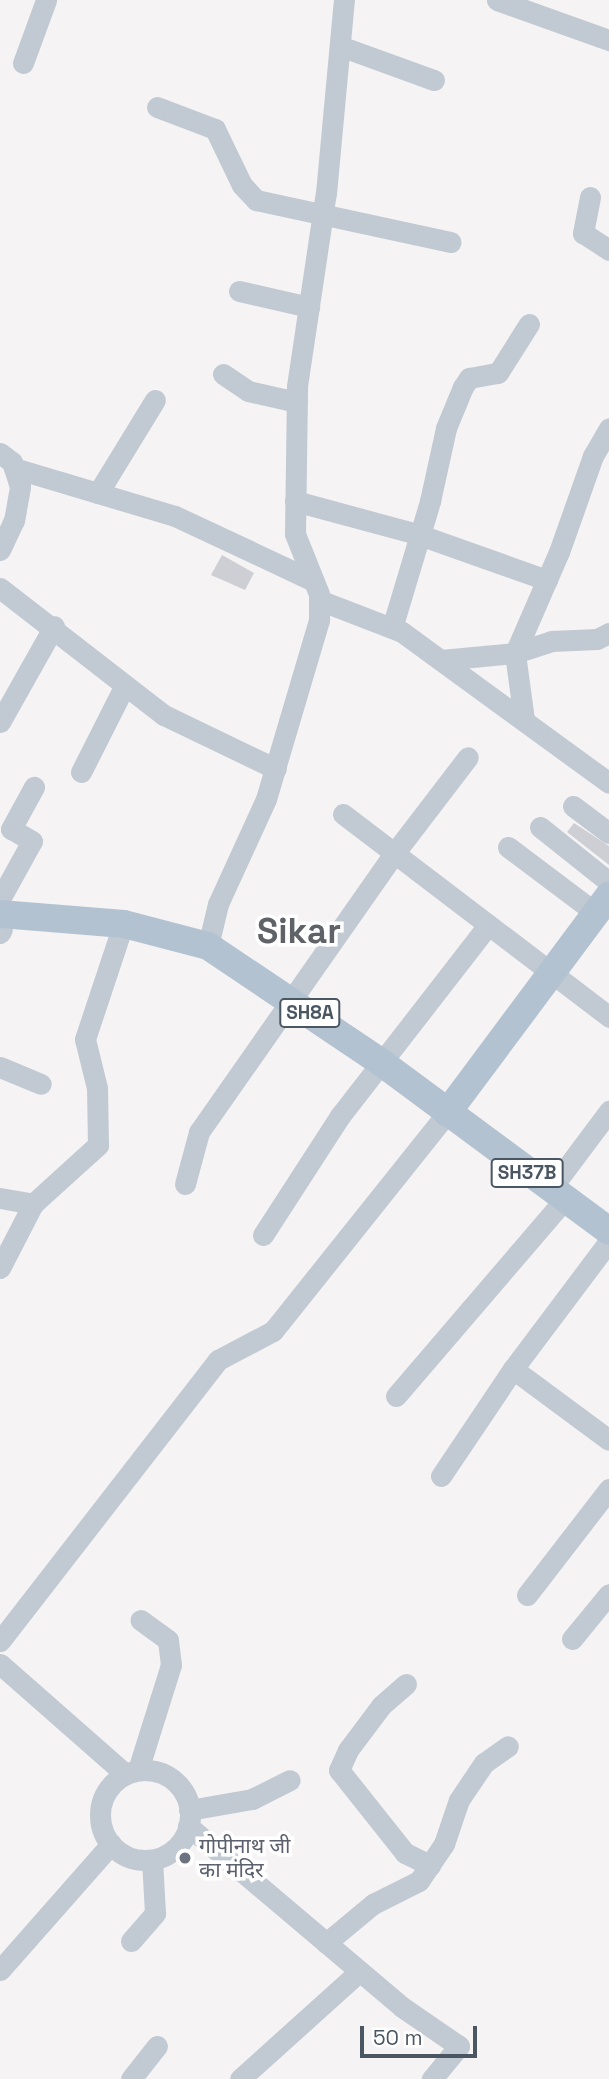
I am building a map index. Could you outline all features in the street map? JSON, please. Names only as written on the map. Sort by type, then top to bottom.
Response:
[{"type":"main road","points":[[447,1113],[603,905]]},
{"type":"main road","name":"SH8A","points":[[0,926],[124,924],[208,946],[382,1062],[447,1113]]},
{"type":"main road","name":"SH8A","points":[[0,926],[119,937],[164,934]]},
{"type":"main road","name":"SH37B","points":[[447,1113],[609,1231]]},
{"type":"street","points":[[23,63],[46,0]]},
{"type":"street","points":[[208,946],[218,904],[276,769],[319,620],[316,590],[295,534],[297,402],[323,214],[344,0]]},
{"type":"street","points":[[496,0],[530,6],[608,38]]},
{"type":"street","points":[[340,46],[434,80]]},
{"type":"street","points":[[157,107],[215,129],[242,185],[256,200],[451,242]]},
{"type":"street","points":[[590,197],[583,233],[609,250]]},
{"type":"street","points":[[239,291],[309,307]]},
{"type":"street","points":[[392,628],[417,534],[430,501],[446,428],[463,387],[469,378],[498,373],[529,324]]},
{"type":"street","points":[[223,373],[248,391],[297,402]]},
{"type":"street","points":[[98,492],[155,400]]},
{"type":"street","points":[[524,720],[515,653],[547,580],[593,456],[609,428]]},
{"type":"street","points":[[7,461],[199,525],[316,590],[392,628],[441,660],[609,783]]},
{"type":"street","points":[[0,550],[14,520],[20,487],[7,461]]},
{"type":"street","points":[[295,501],[417,534],[547,580]]},
{"type":"street","points":[[0,588],[54,626],[164,715],[276,769]]},
{"type":"street","points":[[0,722],[54,626]]},
{"type":"street","points":[[441,660],[515,653],[551,641],[597,639],[609,633]]},
{"type":"street","points":[[81,772],[125,685]]},
{"type":"street","points":[[185,1184],[199,1132],[393,855],[468,757]]},
{"type":"street","points":[[0,899],[32,841],[11,829],[34,787]]},
{"type":"street","points":[[573,806],[609,833]]},
{"type":"street","points":[[343,814],[393,855],[609,1017]]},
{"type":"street","points":[[540,827],[609,882]]},
{"type":"street","points":[[508,847],[603,905]]},
{"type":"street","points":[[263,1235],[314,1154],[488,925]]},
{"type":"street","points":[[0,1268],[33,1204],[98,1145],[97,1088],[85,1039],[119,937]]},
{"type":"street","points":[[0,1067],[41,1084]]},
{"type":"street","points":[[396,1396],[557,1195],[609,1111]]},
{"type":"street","points":[[0,1641],[218,1360],[273,1331],[447,1113]]},
{"type":"street","points":[[0,1198],[33,1204]]},
{"type":"street","points":[[442,1476],[513,1369],[609,1241]]},
{"type":"street","points":[[513,1369],[609,1440]]},
{"type":"street","points":[[527,1595],[609,1489]]},
{"type":"street","points":[[572,1639],[609,1594]]},
{"type":"street","points":[[140,1620],[167,1640],[171,1665],[131,1772],[113,1782],[100,1807],[100,1822],[111,1844],[124,1856],[152,1860],[179,1845],[189,1818]]},
{"type":"street","points":[[0,1664],[131,1772],[169,1776],[180,1787],[189,1818],[360,1971],[459,2046],[432,2079]]},
{"type":"street","points":[[406,1684],[381,1706],[348,1750],[339,1770],[405,1853],[430,1865]]},
{"type":"street","points":[[326,1942],[373,1904],[419,1881],[444,1844],[466,1791],[484,1763],[508,1746]]},
{"type":"street","points":[[189,1818],[252,1800],[290,1780]]},
{"type":"street","points":[[0,1970],[111,1844]]},
{"type":"street","points":[[131,1941],[155,1913],[152,1860]]},
{"type":"street","points":[[240,2079],[360,1971]]},
{"type":"street","points":[[131,2079],[157,2046]]},
{"type":"building","points":[[222,555],[254,573],[245,590],[211,575]]},
{"type":"building","points":[[574,823],[609,846],[609,865],[567,832]]},
{"type":"place","name":"गोपीनाथ जी का मंदिर","points":[[185,1858]]},
{"type":"district","name":"Sikar","points":[[299,931]]}]
